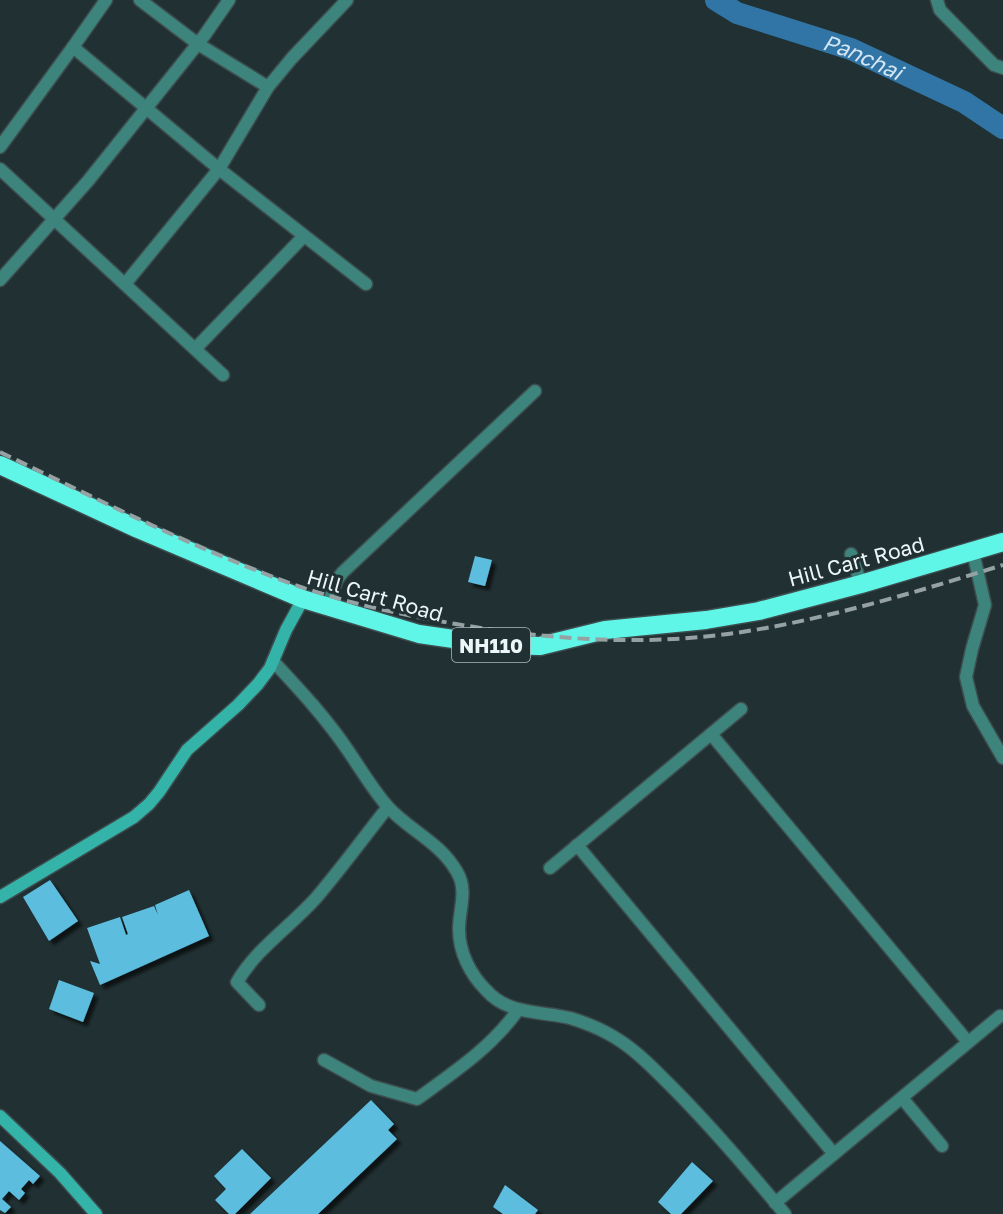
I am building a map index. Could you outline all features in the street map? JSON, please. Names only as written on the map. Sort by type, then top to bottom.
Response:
[{"type":"highway","name":"Hill Cart Road","points":[[0,465],[138,529],[303,599],[419,634],[450,640],[519,646],[540,646],[605,630],[706,620],[759,611],[1001,545]]},
{"type":"street","points":[[0,147],[106,0]]},
{"type":"street","points":[[140,0],[198,44],[268,87]]},
{"type":"street","points":[[0,280],[88,181],[147,109],[229,0]]},
{"type":"street","points":[[125,284],[219,169],[268,87],[347,0]]},
{"type":"street","points":[[937,0],[940,10],[994,65],[1003,68]]},
{"type":"street","points":[[73,47],[219,169],[366,284]]},
{"type":"street","points":[[0,169],[223,375]]},
{"type":"street","points":[[195,349],[304,236]]},
{"type":"street","points":[[327,607],[342,573],[535,391]]},
{"type":"street","points":[[973,552],[985,605],[966,677],[973,706],[1003,758]]},
{"type":"street","points":[[851,554],[861,584]]},
{"type":"street","points":[[0,897],[134,817],[149,804],[187,750],[258,684],[273,661],[286,630],[303,599]]},
{"type":"street","points":[[273,661],[326,721],[388,807],[436,845],[459,874],[463,889],[459,928],[460,944],[465,960],[486,991],[499,1002],[518,1010],[570,1018],[589,1024],[629,1047],[690,1105],[785,1214]]},
{"type":"street","points":[[550,868],[741,709]]},
{"type":"street","points":[[711,734],[968,1042]]},
{"type":"street","points":[[259,1005],[237,982],[246,966],[315,899],[388,807]]},
{"type":"street","points":[[577,845],[834,1154]]},
{"type":"street","points":[[324,1060],[371,1086],[417,1099],[478,1054],[506,1027],[518,1010]]},
{"type":"street","points":[[775,1203],[1000,1016]]},
{"type":"street","points":[[902,1098],[942,1146]]},
{"type":"street","points":[[0,1116],[60,1173],[96,1214]]},
{"type":"building","points":[[475,556],[492,560],[485,586],[468,582]]},
{"type":"building","points":[[50,880],[78,921],[49,941],[23,897]]},
{"type":"building","points":[[189,890],[209,936],[100,985],[90,961],[100,964],[87,928],[120,917],[126,935],[128,934],[122,917],[154,906],[158,915],[155,905]]},
{"type":"building","points":[[59,980],[94,993],[83,1022],[49,1009]]},
{"type":"building","points":[[371,1100],[394,1124],[388,1130],[397,1139],[318,1214],[250,1214]]},
{"type":"building","points":[[0,1141],[40,1176],[33,1184],[29,1180],[21,1189],[25,1193],[19,1200],[9,1191],[2,1199],[11,1207],[5,1213],[0,1210]]},
{"type":"building","points":[[242,1149],[271,1178],[235,1214],[229,1214],[215,1200],[226,1189],[214,1176]]},
{"type":"building","points":[[692,1162],[713,1181],[681,1214],[671,1214],[658,1202]]},
{"type":"building","points":[[505,1185],[538,1210],[535,1214],[503,1214],[493,1207]]},
{"type":"waterway","name":"Panchai","points":[[716,0],[737,13],[851,49],[964,102],[1003,128]]},
{"type":"railway","points":[[0,452],[163,530],[286,582],[382,610],[524,634],[625,640],[694,638],[728,634],[832,614],[1003,565]]}]
